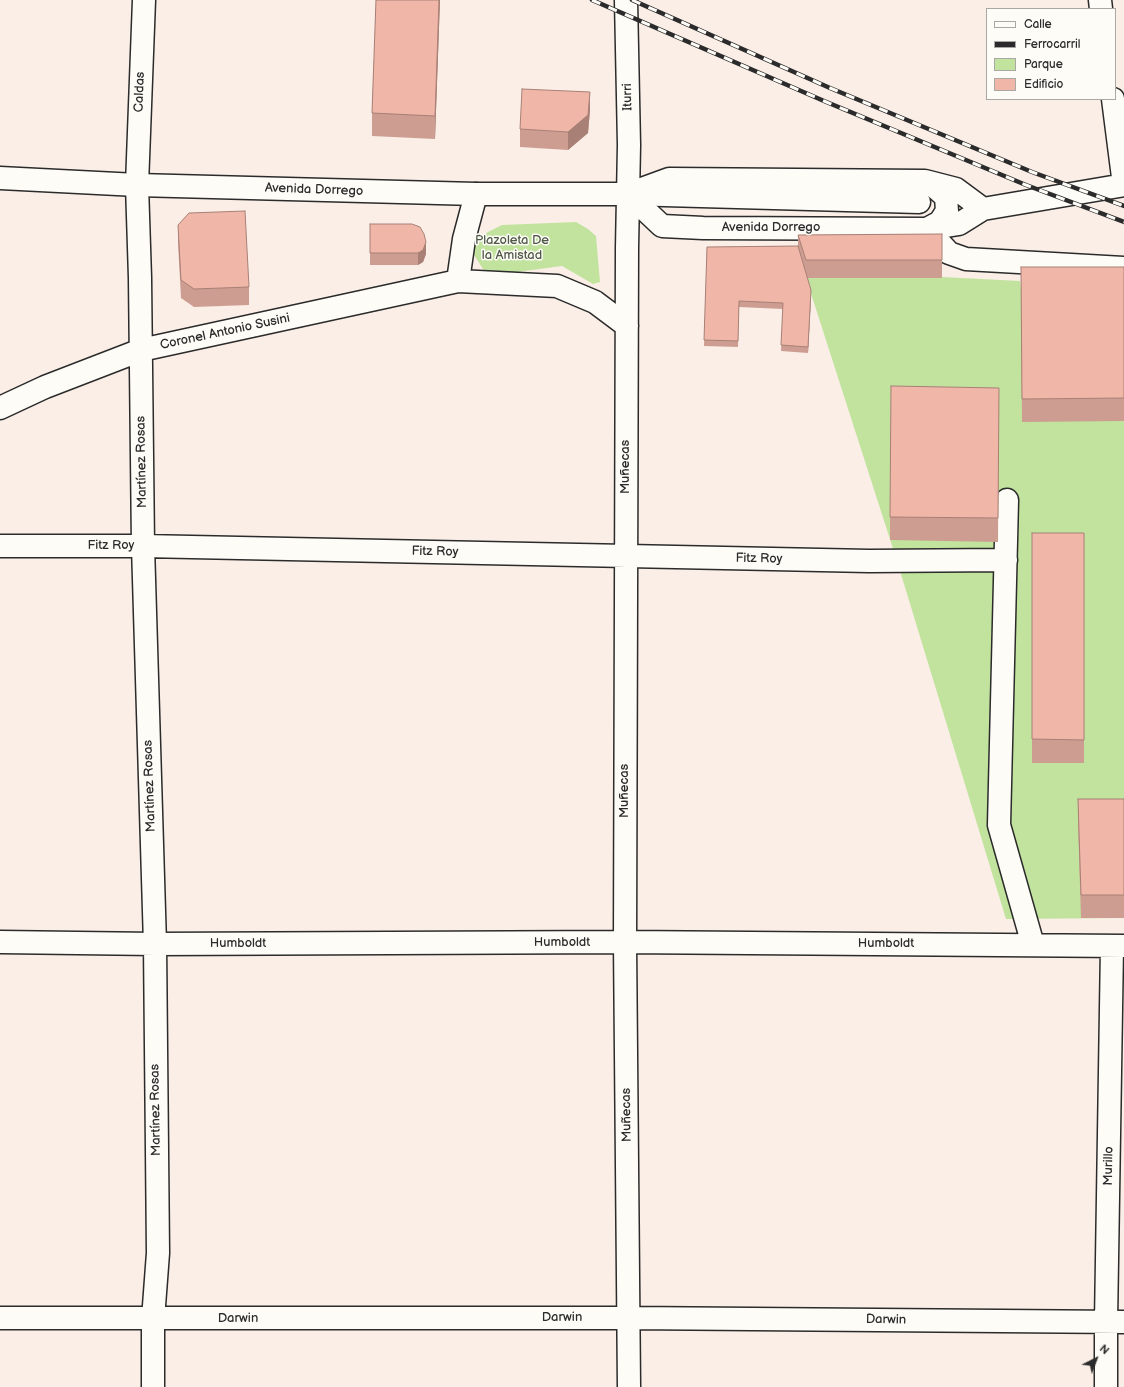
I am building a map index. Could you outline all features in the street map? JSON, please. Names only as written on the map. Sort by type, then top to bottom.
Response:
[{"type":"street","name":"Caldas","points":[[137,185],[144,0]]},
{"type":"street","name":"Iturri","points":[[626,0],[629,146],[628,194]]},
{"type":"street","points":[[1113,100],[1124,185]]},
{"type":"street","name":"Avenida Dorrego","points":[[0,178],[137,185],[476,194],[628,194],[919,202]]},
{"type":"street","name":"Avenida Dorrego","points":[[628,194],[669,179],[925,181],[956,189],[983,209]]},
{"type":"street","points":[[925,181],[946,197],[947,211],[940,222],[927,228],[949,253],[966,259],[1124,268]]},
{"type":"street","name":"Martínez Rosas","points":[[137,185],[140,278],[143,546],[155,944],[158,1253],[153,1319],[153,1387]]},
{"type":"street","name":"Avenida Dorrego","points":[[628,194],[662,226],[710,228],[927,228],[959,224],[983,209],[1124,185]]},
{"type":"street","points":[[458,281],[464,239],[476,194]]},
{"type":"street","name":"Muñecas","points":[[628,194],[625,942],[629,1387]]},
{"type":"street","name":"Coronel Antonio Susini","points":[[0,408],[45,387],[141,350],[458,281],[557,286],[595,302],[627,326]]},
{"type":"street","points":[[1007,500],[999,825],[1033,946]]},
{"type":"street","name":"Fitz Roy","points":[[0,546],[143,546],[869,561],[1006,560]]},
{"type":"street","name":"Humboldt","points":[[0,942],[155,944],[625,942],[1118,946]]},
{"type":"street","name":"Murillo","points":[[1106,1387],[1115,1322],[1118,946]]},
{"type":"street","name":"Darwin","points":[[0,1318],[629,1318],[1115,1322]]},
{"type":"green space","name":"Plazoleta De la Amistad","points":[[576,222],[596,236],[600,282],[593,284],[562,266],[494,275],[483,269],[474,255],[475,243],[488,232],[502,225]]},
{"type":"green space","points":[[942,277],[1020,281],[1021,290],[1124,290],[1124,918],[1006,919],[897,561],[806,278]]},
{"type":"building","points":[[376,0],[439,0],[435,116],[372,113]]},
{"type":"building","points":[[522,89],[590,92],[588,115],[568,132],[520,129]]},
{"type":"building","points":[[245,211],[249,287],[194,289],[181,280],[178,225],[189,213]]},
{"type":"building","points":[[370,224],[412,224],[420,227],[426,242],[423,250],[418,253],[370,253]]},
{"type":"building","points":[[942,234],[942,260],[806,260],[798,235]]},
{"type":"building","points":[[798,246],[811,290],[808,347],[781,345],[783,303],[739,301],[738,341],[704,340],[707,247]]},
{"type":"building","points":[[1021,267],[1124,267],[1124,398],[1022,399]]},
{"type":"building","points":[[891,386],[999,388],[998,518],[890,517]]},
{"type":"building","points":[[1032,533],[1084,533],[1084,740],[1032,739]]},
{"type":"building","points":[[1078,799],[1124,799],[1124,895],[1081,895]]},
{"type":"railway","points":[[592,0],[824,101],[1026,185],[1124,222]]},
{"type":"railway","points":[[632,0],[830,88],[1032,172],[1124,206]]}]
